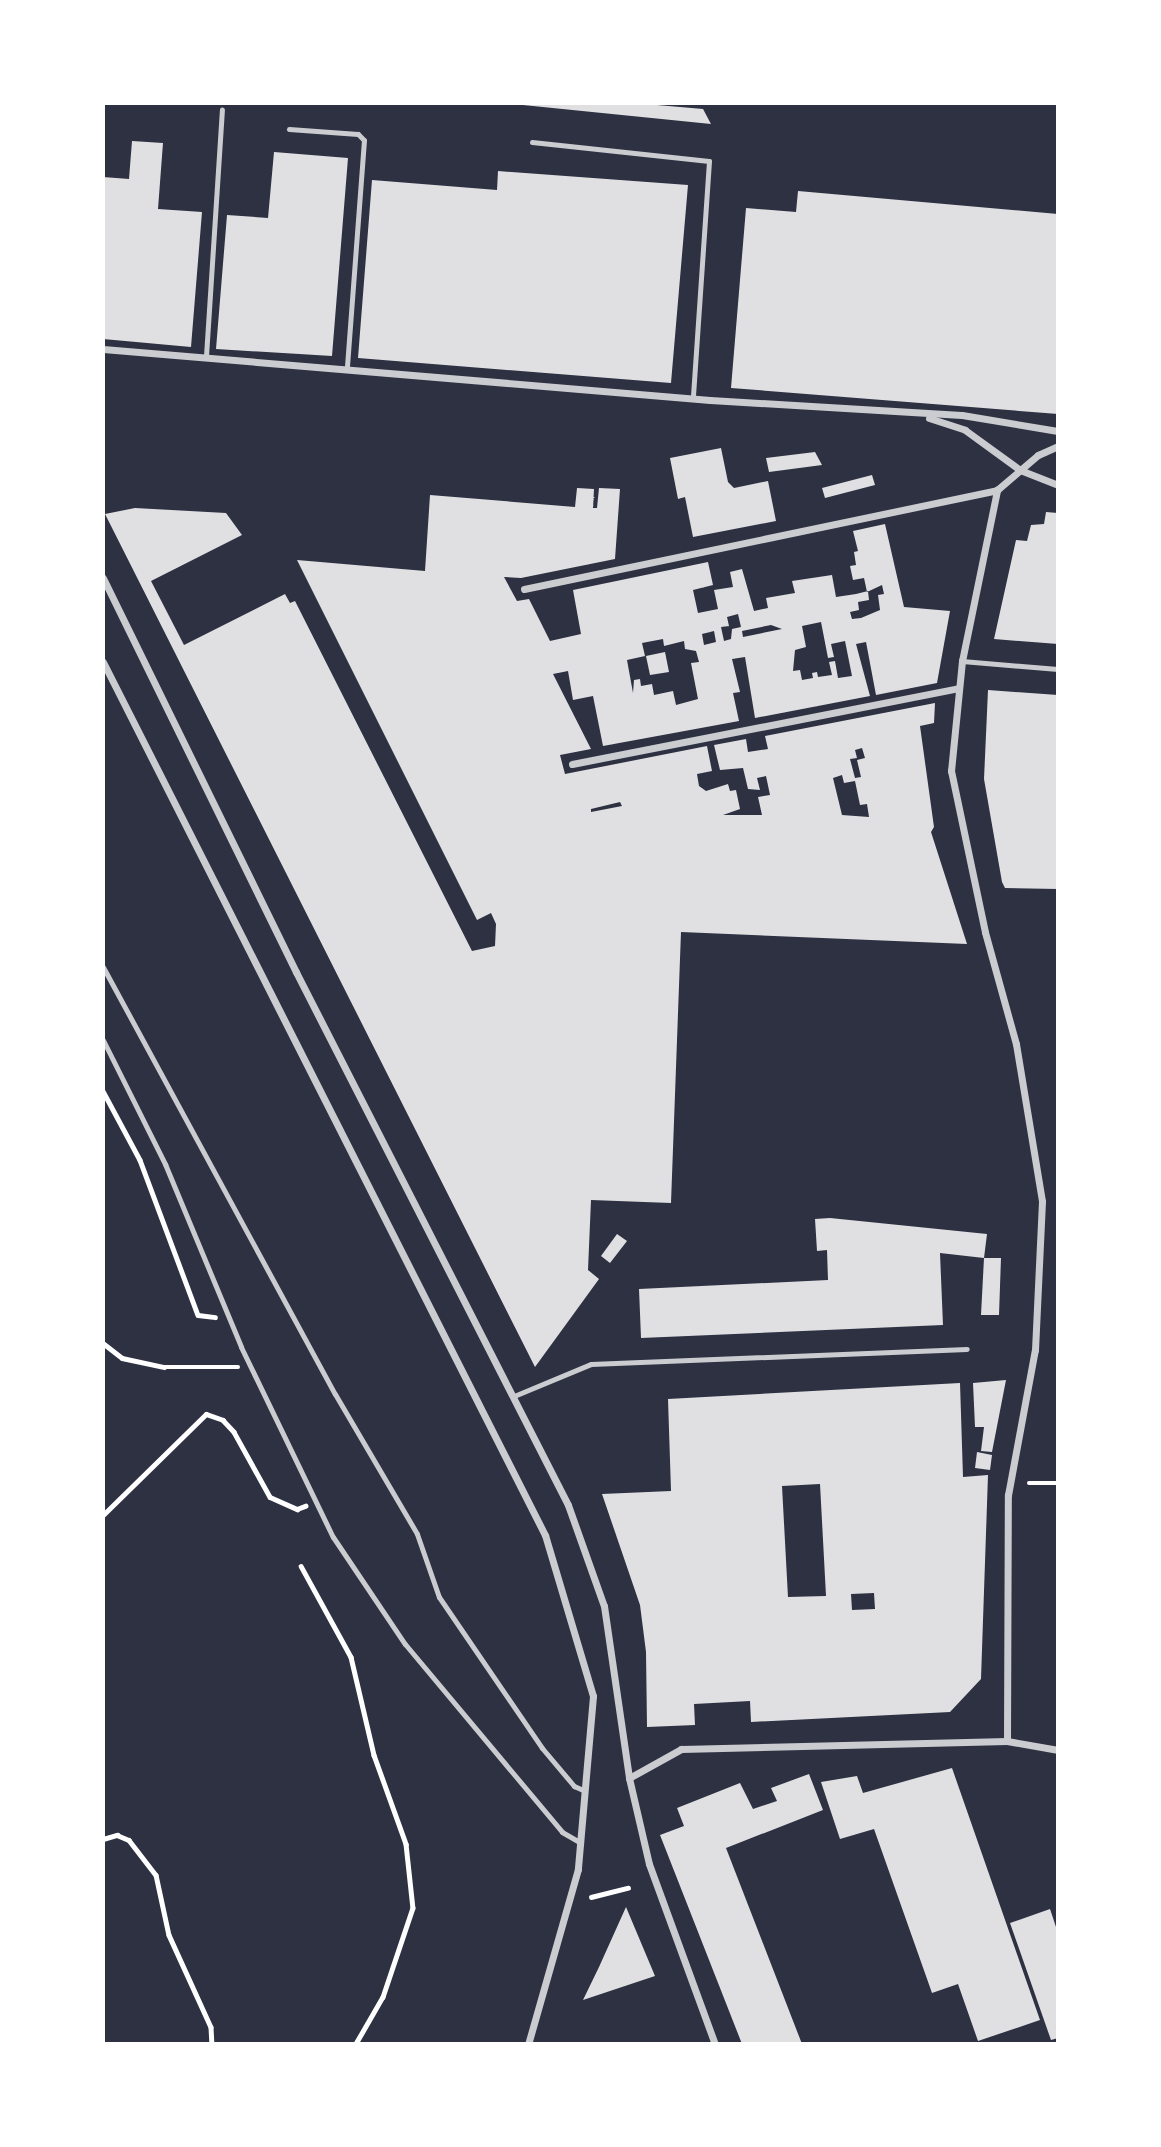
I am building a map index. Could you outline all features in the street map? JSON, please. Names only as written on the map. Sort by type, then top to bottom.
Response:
[{"type":"street","points":[[103,349],[922,416],[962,415],[1058,431]]},
{"type":"street","points":[[922,416],[965,430],[1020,470],[1058,485]]},
{"type":"street","points":[[524,589],[997,490],[1020,470],[1058,446]]},
{"type":"street","points":[[997,490],[962,661],[951,771],[985,932],[1018,1056],[1042,1201],[1035,1350],[1008,1496],[1007,1741]]},
{"type":"street","points":[[103,578],[303,984],[568,1505],[604,1606],[629,1778],[669,1927],[716,2044]]},
{"type":"street","points":[[103,662],[420,1280],[545,1535],[593,1696],[578,1869],[528,2044]]},
{"type":"street","points":[[572,764],[959,688]]},
{"type":"street","points":[[629,1778],[681,1749],[1007,1741],[1058,1750]]},
{"type":"lane","points":[[206,356],[222,110]]},
{"type":"lane","points":[[289,129],[358,134],[364,140],[347,368]]},
{"type":"lane","points":[[532,142],[709,161],[693,398]]},
{"type":"lane","points":[[962,661],[1058,669]]},
{"type":"lane","points":[[103,967],[335,1394],[417,1534],[439,1597],[542,1748],[574,1786],[585,1791]]},
{"type":"lane","points":[[103,1040],[165,1164],[250,1366],[333,1537],[405,1644],[562,1832],[580,1843]]},
{"type":"lane","points":[[513,1396],[591,1364],[967,1349]]},
{"type":"path","points":[[103,1091],[140,1160],[198,1315],[228,1315]]},
{"type":"path","points":[[103,1343],[122,1358],[164,1367],[250,1366]]},
{"type":"path","points":[[103,1515],[206,1414],[223,1420],[234,1432],[270,1497],[297,1509],[315,1501]]},
{"type":"path","points":[[1029,1483],[1058,1483]]},
{"type":"path","points":[[301,1566],[351,1657],[374,1755],[408,1857],[413,1908],[383,1997],[356,2044]]},
{"type":"path","points":[[103,1839],[117,1835],[129,1840],[156,1875],[169,1935],[211,2027],[212,2044]]},
{"type":"path","points":[[592,1897],[628,1888]]},
{"type":"building","points":[[503,103],[634,103],[703,109],[711,124]]},
{"type":"building","points":[[132,141],[163,143],[158,209],[202,212],[191,347],[103,339],[103,177],[129,179]]},
{"type":"building","points":[[274,152],[348,158],[332,356],[216,349],[227,215],[268,218]]},
{"type":"building","points":[[498,171],[688,185],[671,383],[358,358],[372,180],[497,190]]},
{"type":"building","points":[[798,191],[1058,214],[1058,414],[731,388],[746,208],[796,212]]},
{"type":"building","points":[[721,448],[728,482],[734,488],[768,481],[776,521],[693,537],[685,497],[678,499],[670,458]]},
{"type":"building","points":[[815,452],[822,465],[769,472],[766,458]]},
{"type":"building","points":[[872,475],[875,485],[825,498],[822,488]]},
{"type":"building","points":[[577,488],[594,489],[593,508],[597,508],[599,488],[620,489],[615,559],[521,578],[504,577],[517,601],[529,599],[550,641],[581,634],[573,590],[708,562],[713,585],[693,590],[698,613],[718,609],[714,590],[733,587],[730,572],[742,569],[754,611],[768,608],[766,598],[795,593],[792,581],[832,575],[836,597],[867,591],[864,578],[853,580],[850,566],[856,565],[854,552],[858,551],[853,531],[885,524],[904,607],[950,611],[937,683],[876,695],[866,642],[856,644],[870,696],[755,718],[745,657],[732,659],[740,692],[733,693],[739,721],[603,746],[593,696],[573,700],[568,671],[553,674],[591,749],[560,755],[565,774],[707,746],[712,771],[697,774],[699,786],[706,791],[728,784],[730,791],[736,790],[740,809],[723,815],[762,815],[758,797],[770,795],[766,776],[757,778],[760,790],[748,789],[743,768],[720,770],[714,745],[746,739],[748,752],[768,749],[765,736],[935,703],[934,723],[920,726],[934,827],[931,832],[967,944],[681,932],[671,1203],[591,1200],[588,1270],[599,1279],[535,1367],[105,514],[135,508],[226,513],[242,535],[151,581],[184,645],[285,594],[290,603],[295,601],[472,951],[495,946],[496,924],[491,913],[477,920],[297,560],[425,571],[430,495],[575,507]],"holes":[[[882,585],[884,594],[878,595],[880,610],[852,619],[850,612],[859,610],[858,602],[869,600],[868,592]],[[738,614],[741,627],[732,629],[731,639],[724,641],[721,627],[729,626],[727,617]],[[821,622],[828,658],[834,657],[831,644],[845,641],[852,676],[838,678],[835,661],[829,662],[832,675],[818,677],[817,672],[812,673],[813,678],[802,680],[800,670],[793,671],[795,650],[806,647],[802,626]],[[771,625],[782,629],[743,637],[742,631]],[[714,631],[716,642],[704,645],[702,634]],[[663,639],[664,646],[684,641],[685,649],[696,651],[699,662],[691,663],[698,699],[676,705],[673,691],[654,695],[652,684],[641,686],[640,679],[634,680],[633,693],[627,660],[645,656],[642,643]],[[862,748],[865,758],[857,760],[861,777],[855,778],[850,759],[857,758],[855,750]],[[842,775],[844,783],[855,781],[860,805],[867,804],[869,817],[842,815],[833,778]],[[620,802],[622,806],[591,812],[591,809]]]},
{"type":"building","points":[[1046,512],[1058,513],[1058,644],[994,639],[1016,540],[1027,541],[1031,525],[1044,524]]},
{"type":"building","points":[[665,652],[669,672],[650,675],[646,656]]},
{"type":"building","points":[[988,690],[1058,695],[1058,889],[1005,888],[1002,882],[984,779]]},
{"type":"building","points":[[830,1218],[987,1234],[984,1258],[940,1253],[943,1325],[641,1338],[639,1289],[828,1280],[827,1250],[817,1251],[815,1219]]},
{"type":"building","points":[[617,1234],[627,1241],[610,1263],[601,1256]]},
{"type":"building","points":[[984,1258],[1001,1258],[999,1315],[981,1315]]},
{"type":"building","points":[[1006,1380],[992,1452],[981,1451],[984,1427],[975,1427],[973,1383]]},
{"type":"building","points":[[960,1383],[963,1477],[988,1475],[981,1679],[950,1712],[751,1722],[750,1701],[694,1704],[695,1725],[647,1727],[646,1652],[640,1605],[602,1494],[671,1491],[668,1399]],"holes":[[[820,1484],[826,1596],[788,1597],[782,1486]],[[874,1593],[875,1609],[852,1610],[851,1594]]]},
{"type":"building","points":[[977,1452],[992,1455],[990,1470],[975,1468]]},
{"type":"building","points":[[952,1768],[1040,2020],[978,2041],[958,1984],[932,1993],[874,1829],[840,1839],[821,1782],[857,1776],[863,1793]]},
{"type":"building","points":[[809,1774],[823,1810],[726,1848],[802,2044],[742,2044],[660,1835],[684,1826],[677,1808],[740,1783],[753,1809],[777,1801],[771,1788]]},
{"type":"building","points":[[626,1907],[655,1976],[583,2000],[599,1967]]},
{"type":"building","points":[[1050,1909],[1058,1933],[1058,2038],[1051,2040],[1010,1923]]}]
